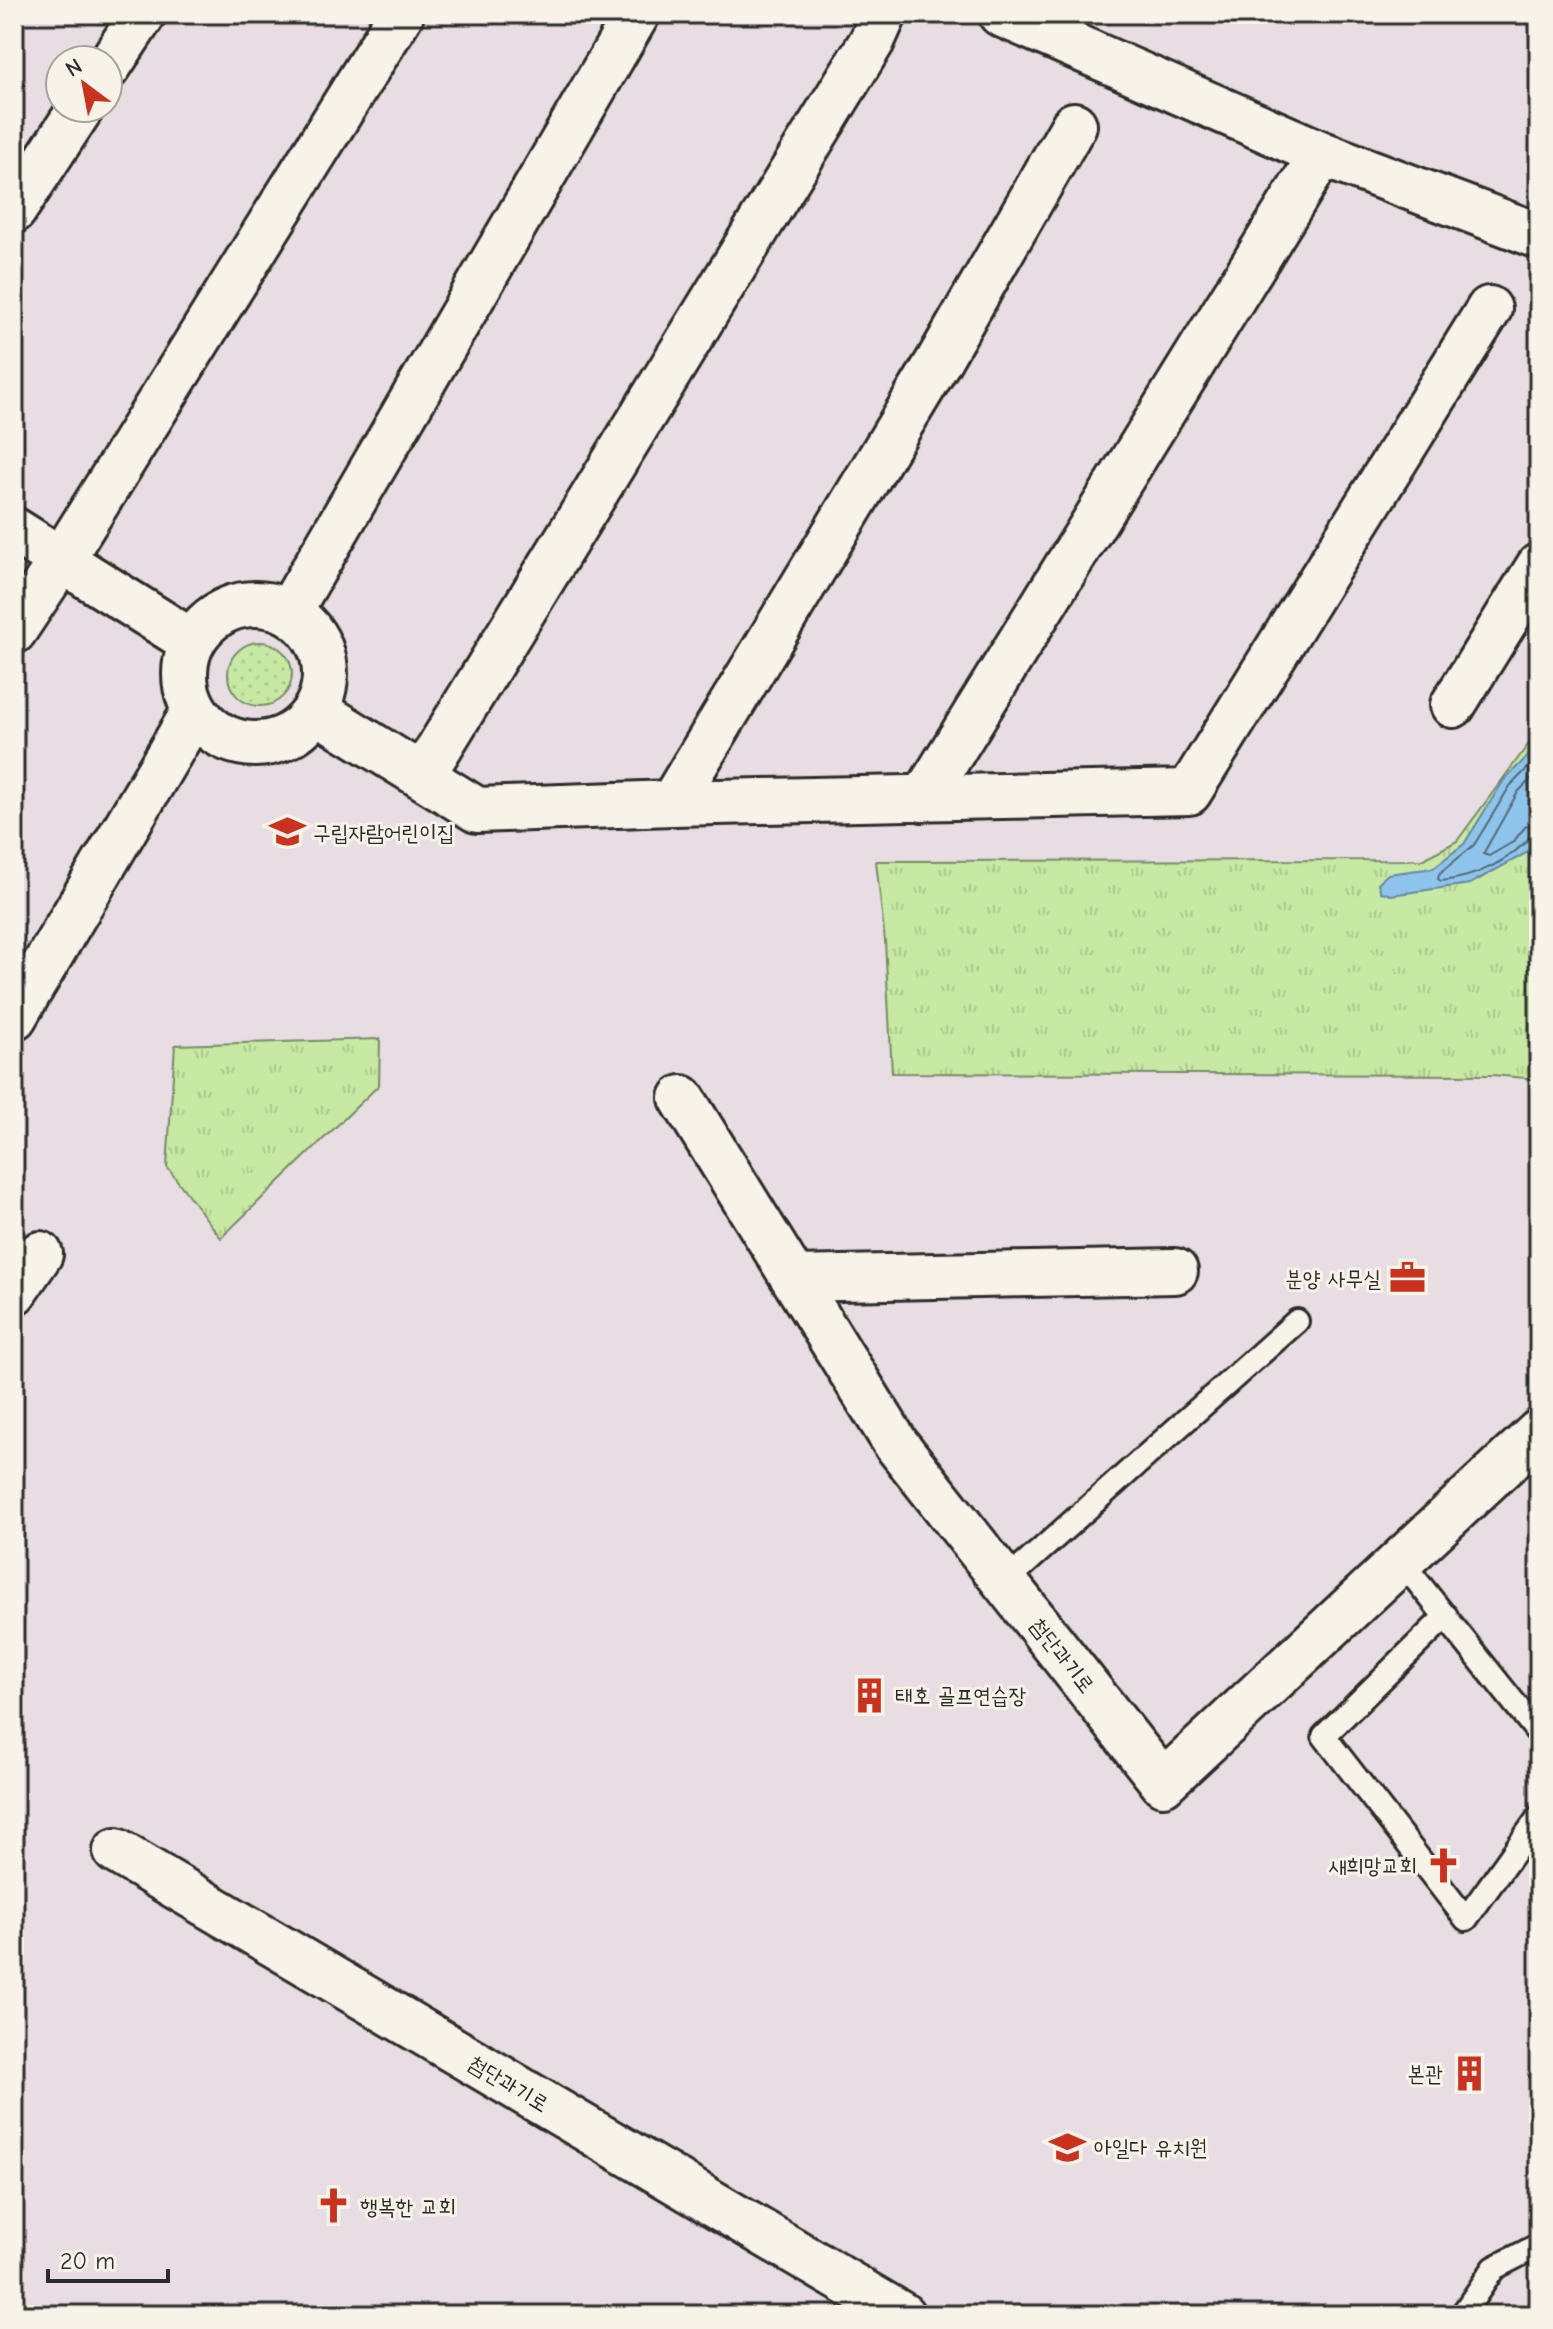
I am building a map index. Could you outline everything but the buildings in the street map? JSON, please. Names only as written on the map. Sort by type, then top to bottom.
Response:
[{"type":"street","points":[[123,44],[143,14]]},
{"type":"street","points":[[14,631],[62,559],[401,14]]},
{"type":"street","points":[[289,612],[637,14]]},
{"type":"street","points":[[422,776],[872,41],[884,14]]},
{"type":"street","points":[[1001,14],[1322,154],[1539,236]]},
{"type":"street","points":[[14,210],[70,124]]},
{"type":"street","points":[[672,803],[938,362],[1074,125]]},
{"type":"street","points":[[923,799],[1322,154]]},
{"type":"street","points":[[315,710],[477,810],[1189,792],[1489,309]]},
{"type":"street","points":[[14,530],[192,642]]},
{"type":"street","points":[[1453,705],[1539,566]]},
{"type":"street","points":[[246,604],[268,605],[289,612],[307,626],[319,645],[325,666],[324,689],[315,710],[299,728],[279,740],[255,744],[232,740],[211,728],[195,710],[186,688],[186,665],[192,642],[206,624],[224,611],[246,604]]},
{"type":"street","points":[[14,1017],[195,710]]},
{"type":"street","name":"첨단과기로","points":[[682,1098],[896,1444],[1163,1783],[1539,1432]]},
{"type":"street","points":[[14,1292],[40,1254]]},
{"type":"street","points":[[794,1279],[1175,1271]]},
{"type":"street","name":"첨단과기로","points":[[116,1851],[902,2315]]},
{"type":"lane","points":[[1005,1582],[1297,1321]]},
{"type":"lane","points":[[1401,1561],[1539,1734]]},
{"type":"lane","points":[[1446,1616],[1324,1736],[1466,1919],[1539,1817]]},
{"type":"lane","points":[[1462,2315],[1494,2268],[1539,2245]]},
{"type":"green space","points":[[254,642],[266,642],[283,651],[290,662],[290,686],[283,697],[266,706],[254,706],[242,701],[233,692],[228,680],[228,668],[233,656],[242,647]]},
{"type":"green space","points":[[1539,730],[1539,1079],[1492,1075],[892,1073],[885,941],[876,861],[1422,860],[1457,841]]},
{"type":"green space","points":[[380,1039],[379,1085],[221,1238],[167,1167],[175,1045]]},
{"type":"water","points":[[1539,745],[1540,815],[1530,851],[1470,884],[1391,895],[1381,892],[1378,883],[1388,874],[1433,868],[1464,844],[1504,780]]},
{"type":"place","name":"구립자람어린이집","points":[[287,832]]},
{"type":"place","name":"분양 사무실","points":[[1407,1278]]},
{"type":"place","name":"태호 골프연습장","points":[[869,1695]]},
{"type":"place","name":"새희망교회","points":[[1443,1865]]},
{"type":"place","name":"본관","points":[[1469,2073]]},
{"type":"place","name":"아일다 유치원","points":[[1068,2147]]},
{"type":"place","name":"행복한 교회","points":[[334,2206]]}]
